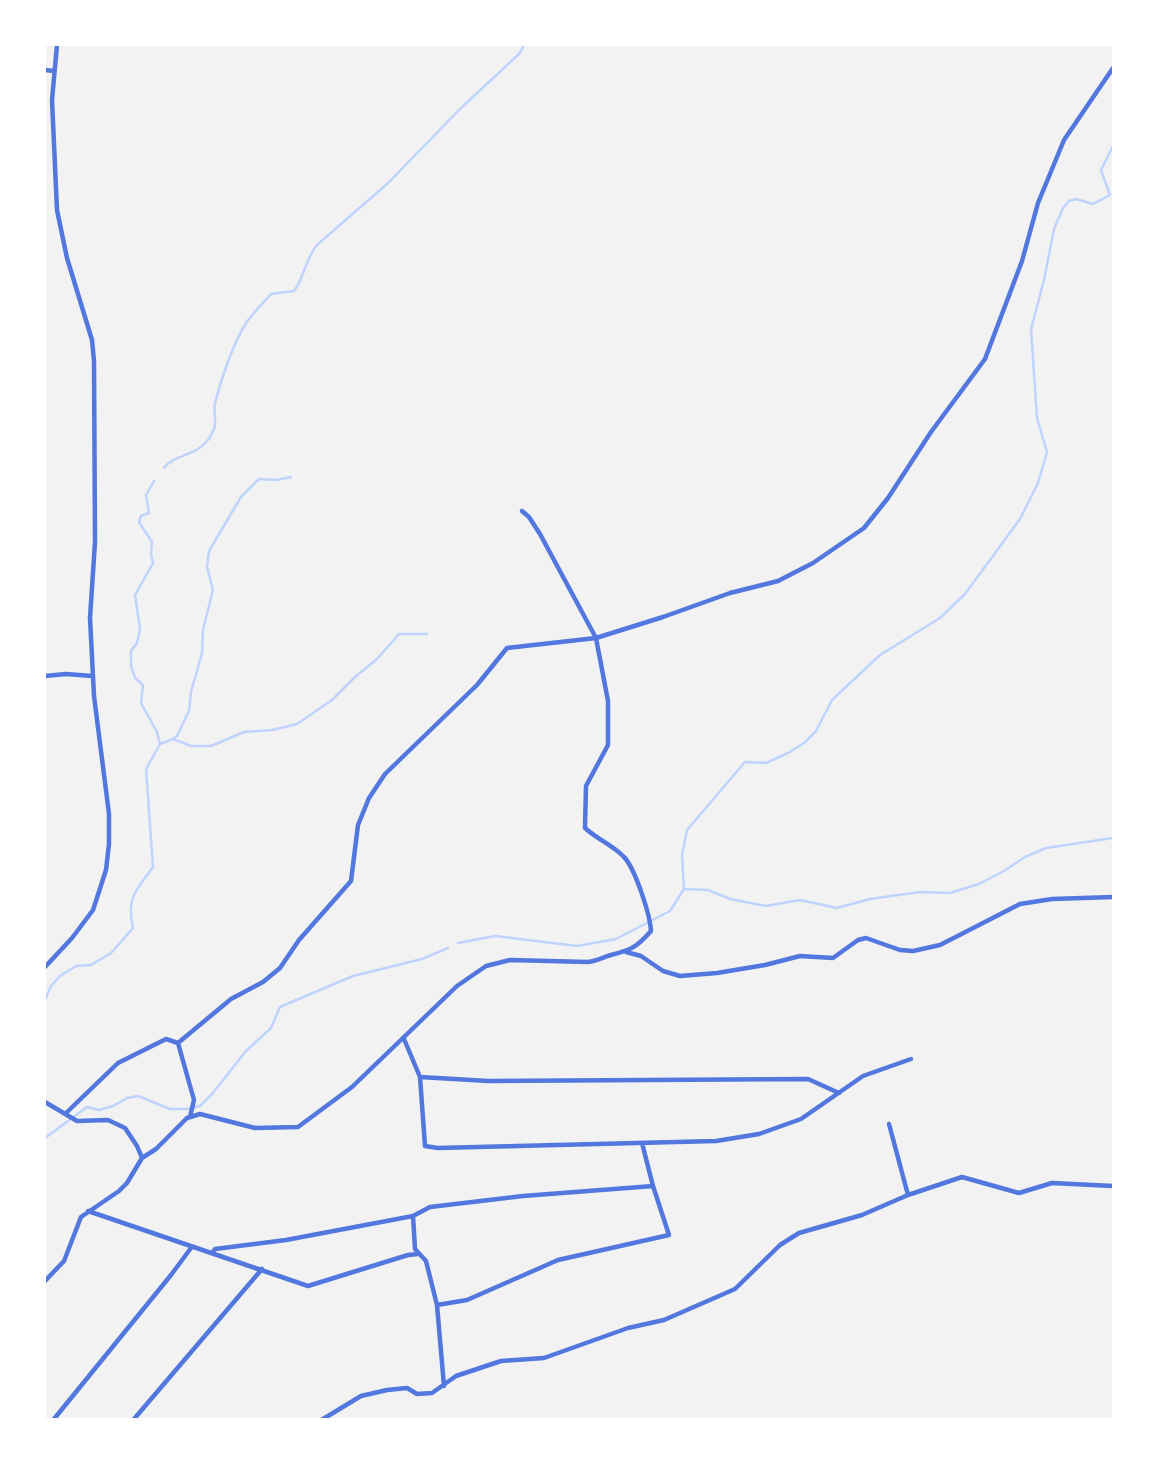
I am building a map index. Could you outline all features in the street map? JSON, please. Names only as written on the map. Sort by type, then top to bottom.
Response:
[{"type":"street","points":[[45,967],[72,938],[92,910],[107,865],[109,814],[92,676],[90,618],[95,549],[94,361],[92,340],[67,258],[57,210],[52,100],[57,45]]},
{"type":"street","points":[[178,1043],[231,999],[263,982],[280,968],[299,940],[351,881],[358,825],[364,808],[380,781],[406,751],[477,685],[507,648],[596,638],[730,593],[778,581],[812,563],[864,528],[888,498],[935,425],[985,359],[1022,261],[1038,203],[1064,140],[1113,68]]},
{"type":"street","points":[[45,70],[54,71]]},
{"type":"street","points":[[190,1117],[200,1114],[255,1128],[298,1127],[352,1087],[457,986],[486,966],[510,960],[588,962],[626,952],[639,944],[651,932],[651,920],[642,894],[624,857],[585,828],[586,786],[608,745],[608,701],[596,638],[540,534],[529,517],[522,511]]},
{"type":"street","points":[[45,676],[66,674],[92,676]]},
{"type":"street","points":[[626,952],[641,956],[663,971],[680,976],[717,973],[765,965],[800,956],[833,958],[858,940],[866,938],[900,950],[924,950],[940,945],[1020,904],[1052,899],[1113,897]]},
{"type":"street","points":[[68,1115],[118,1063],[166,1039],[178,1043]]},
{"type":"street","points":[[404,1039],[420,1077],[425,1146],[438,1148],[716,1141],[759,1134],[801,1119],[863,1076],[911,1059]]},
{"type":"street","points":[[45,1281],[64,1261],[77,1223],[88,1212],[119,1191],[127,1183],[142,1158],[156,1150],[190,1117],[194,1100],[178,1043]]},
{"type":"street","points":[[420,1077],[488,1081],[808,1079],[839,1093]]},
{"type":"street","points":[[45,1102],[77,1121],[108,1120],[125,1128],[137,1146],[142,1158]]},
{"type":"street","points":[[889,1124],[908,1195]]},
{"type":"street","points":[[437,1305],[467,1300],[558,1260],[669,1235],[653,1186],[642,1143]]},
{"type":"street","points":[[322,1419],[361,1396],[407,1388],[417,1394],[432,1393],[456,1376],[501,1361],[544,1358],[628,1328],[664,1320],[710,1302],[735,1289],[780,1245],[799,1233],[862,1216],[908,1195],[962,1176],[1019,1193],[1052,1183],[1113,1186]]},
{"type":"street","points":[[213,1252],[215,1249],[286,1240],[413,1216],[430,1207],[523,1196],[653,1186]]},
{"type":"street","points":[[88,1212],[191,1248],[213,1252],[308,1286],[408,1255],[418,1254]]},
{"type":"street","points":[[413,1216],[415,1249],[426,1261],[437,1305],[444,1386]]},
{"type":"street","points":[[54,1419],[165,1283],[191,1248]]},
{"type":"street","points":[[134,1419],[262,1269]]},
{"type":"waterway","points":[[164,468],[176,459],[196,450],[209,439],[215,426],[215,403],[228,362],[241,332],[255,312],[271,294],[294,291],[301,280],[310,255],[318,244],[387,184],[461,108],[519,54],[524,45]]},
{"type":"waterway","points":[[458,943],[495,936],[577,946],[616,939],[670,911],[684,889],[682,855],[687,830],[745,762],[766,763],[804,743],[816,731],[832,700],[880,655],[940,618],[965,594],[1020,519],[1038,483],[1047,452],[1037,418],[1031,329],[1044,280],[1054,229],[1063,208],[1069,201],[1076,199],[1093,204],[1110,195],[1101,170],[1113,146]]},
{"type":"waterway","points":[[173,739],[177,736],[189,711],[191,692],[202,653],[203,630],[213,590],[207,567],[209,551],[241,497],[259,479],[276,480],[291,477]]},
{"type":"waterway","points":[[45,1000],[51,986],[60,976],[76,966],[91,965],[111,953],[133,928],[131,909],[134,895],[153,867],[146,769],[160,744],[157,732],[141,703],[143,685],[135,678],[131,666],[131,651],[137,643],[140,629],[135,595],[153,563],[151,554],[152,542],[139,522],[141,516],[149,513],[146,495],[154,481]]},
{"type":"waterway","points":[[160,744],[173,739],[191,746],[211,746],[244,732],[272,730],[297,724],[332,700],[355,677],[377,659],[399,634],[427,634]]},
{"type":"waterway","points":[[684,889],[708,890],[730,899],[766,906],[800,900],[837,908],[870,899],[920,892],[950,893],[979,884],[1025,857],[1046,848],[1113,838]]},
{"type":"waterway","points":[[45,1138],[87,1107],[99,1110],[113,1106],[127,1098],[138,1096],[170,1109],[187,1109],[200,1106],[212,1094],[246,1051],[271,1028],[280,1007],[353,976],[422,959],[448,948]]}]
